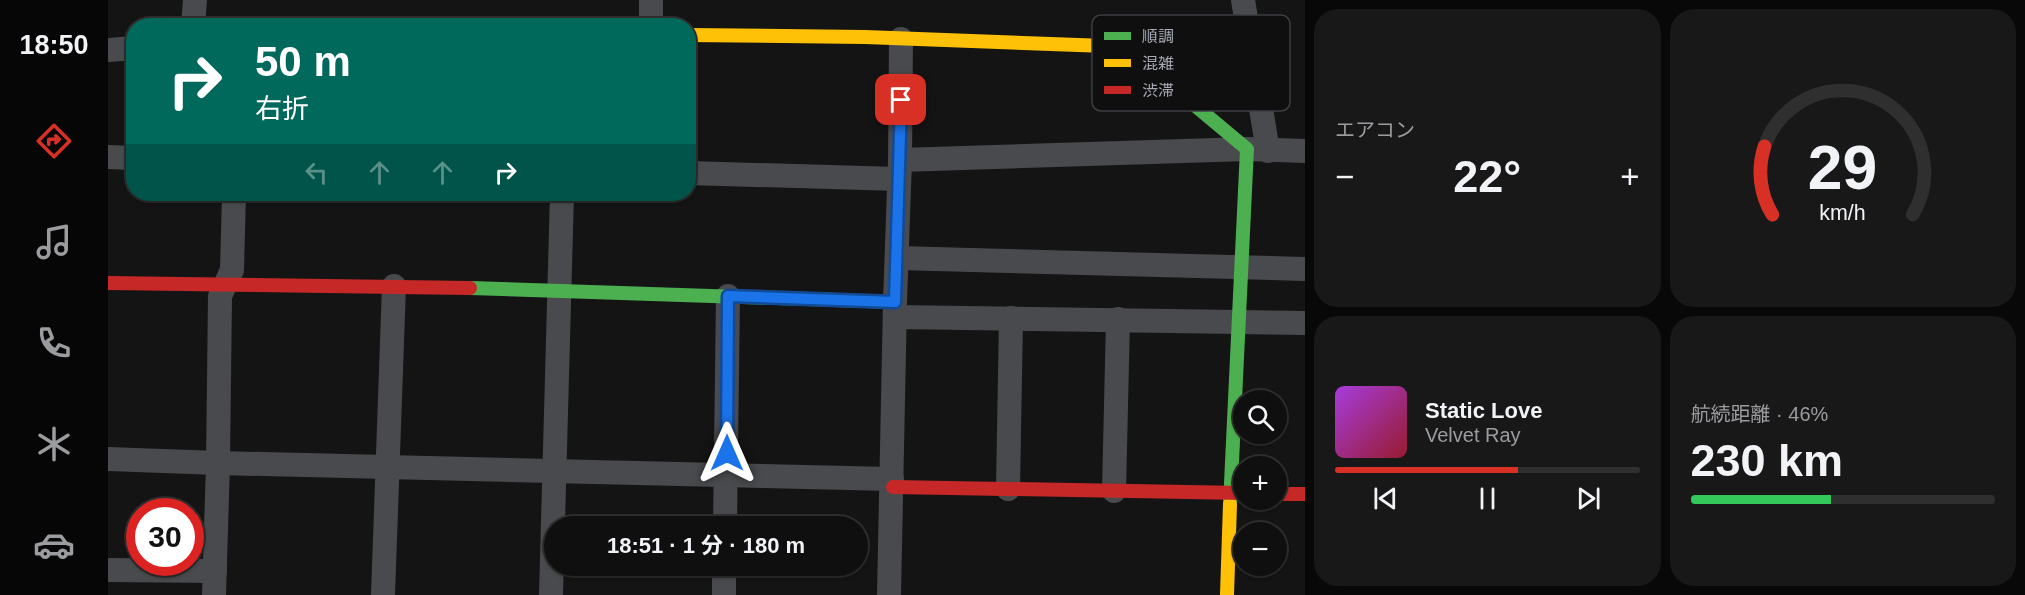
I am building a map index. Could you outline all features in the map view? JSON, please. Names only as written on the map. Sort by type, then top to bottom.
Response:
[{"type":"street","points":[[194,18],[195,0]]},
{"type":"street","points":[[651,0],[651,18]]},
{"type":"street","points":[[1243,0],[1244,15]]},
{"type":"street","points":[[696,35],[1092,46]]},
{"type":"street","points":[[889,595],[900,170],[901,39]]},
{"type":"street","points":[[108,50],[126,49]]},
{"type":"street","points":[[1207,111],[1257,150]]},
{"type":"street","points":[[1237,456],[1238,321],[1241,267],[1257,150],[1253,111]]},
{"type":"street","points":[[696,173],[900,170],[1257,150],[1305,151]]},
{"type":"street","points":[[108,157],[126,158]]},
{"type":"street","points":[[108,570],[215,583],[219,463],[220,296],[232,270],[234,201]]},
{"type":"street","points":[[551,595],[562,201]]},
{"type":"street","points":[[897,258],[1305,269]]},
{"type":"street","points":[[108,283],[394,286],[728,296],[1011,318],[1305,323]]},
{"type":"street","points":[[383,595],[394,286]]},
{"type":"street","points":[[725,516],[728,296]]},
{"type":"street","points":[[1008,489],[1011,318]]},
{"type":"street","points":[[1113,491],[1118,319]]},
{"type":"street","points":[[108,459],[726,475],[1008,489],[1233,493]]},
{"type":"street","points":[[1287,494],[1305,494]]},
{"type":"street","points":[[1227,595],[1235,510]]},
{"type":"street","points":[[724,576],[724,595]]},
{"type":"traffic: fast","points":[[1202,111],[1247,149],[1230,504]]},
{"type":"traffic: fast","points":[[470,288],[895,302]]},
{"type":"traffic: slow","points":[[696,35],[865,37],[1092,45]]},
{"type":"traffic: slow","points":[[1227,595],[1230,504]]},
{"type":"traffic: jam","points":[[108,283],[470,288]]},
{"type":"traffic: jam","points":[[893,487],[1233,493]]},
{"type":"traffic: jam","points":[[1287,494],[1305,494]]},
{"type":"route","points":[[727,453],[728,296],[895,302],[901,100]]}]
